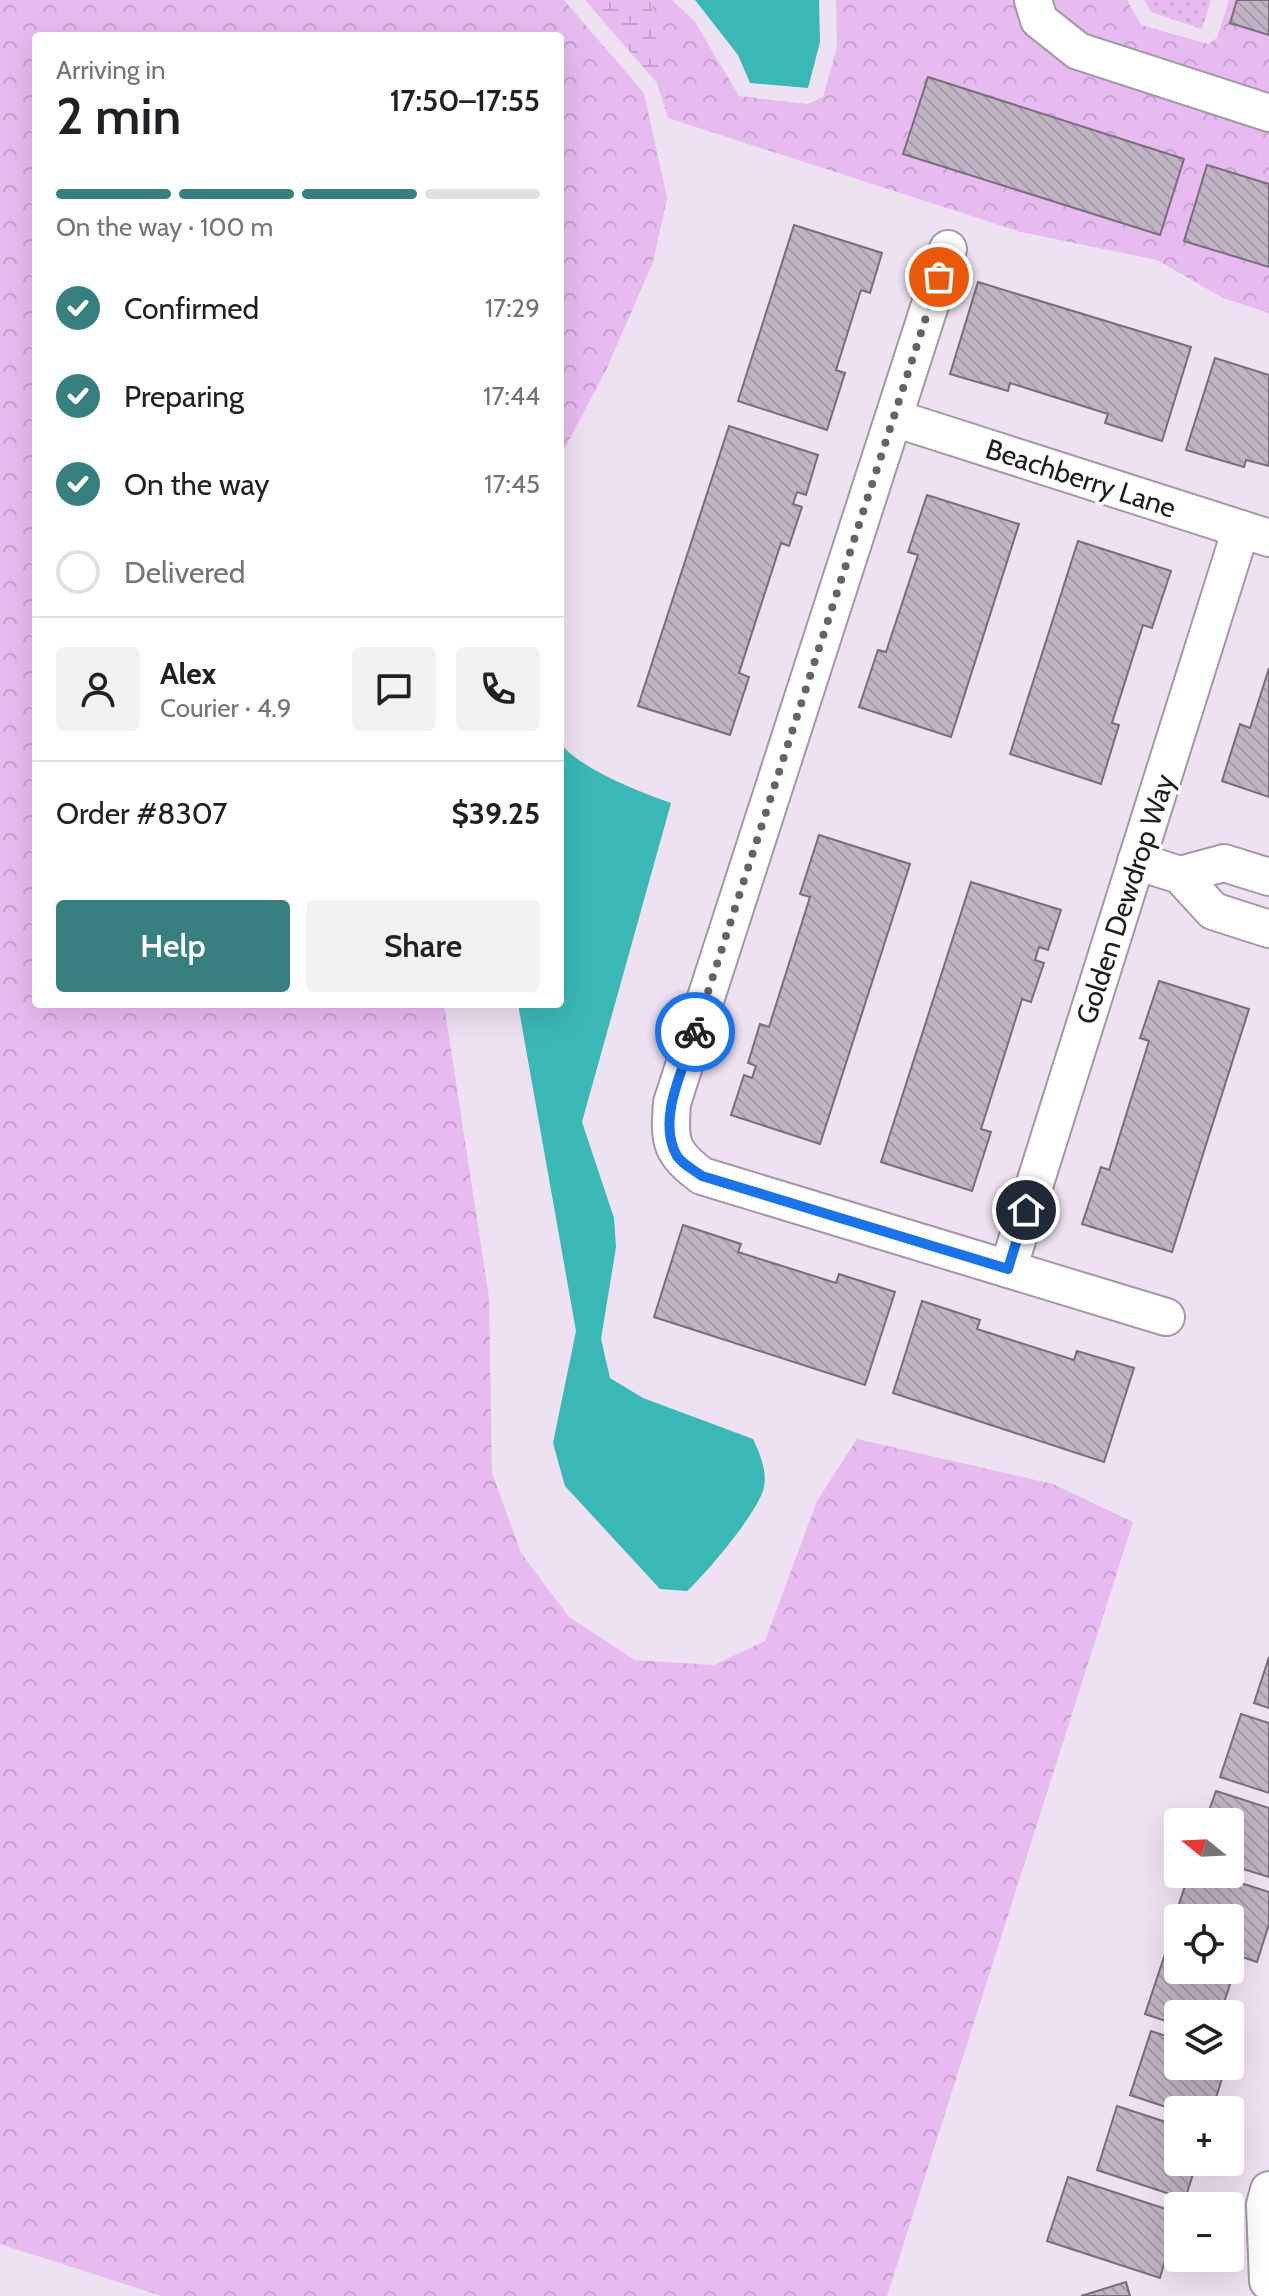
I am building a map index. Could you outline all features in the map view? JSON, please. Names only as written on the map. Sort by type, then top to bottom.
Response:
[{"type":"street","points":[[1033,0],[1039,20],[1078,51],[1269,113]]},
{"type":"street","points":[[948,249],[672,1103],[669,1135],[678,1158],[702,1176],[1166,1317]]},
{"type":"street","name":"Beachberry Lane","points":[[894,418],[1255,533]]},
{"type":"street","name":"Golden Dewdrop Way","points":[[1008,1269],[1136,861],[1255,533]]},
{"type":"street","points":[[1136,861],[1180,875],[1213,911],[1269,929]]},
{"type":"street","points":[[1180,875],[1224,863],[1257,873],[1231,917]]},
{"type":"street","points":[[1268,2281],[1265,2205],[1269,2190]]},
{"type":"green space","points":[[0,0],[564,0],[644,93],[667,198],[653,262],[607,368],[564,449],[564,32],[32,32],[32,1008],[445,1008],[489,1298],[492,1473],[521,1553],[569,1617],[635,1660],[714,1665],[765,1641],[817,1501],[857,1439],[1053,1484],[1133,1522],[887,2296],[162,2296],[0,2244]]},
{"type":"green space","points":[[585,0],[651,0],[668,118],[657,83]]},
{"type":"green space","points":[[651,0],[672,0],[695,22],[739,96],[808,104],[823,97],[837,47],[836,0],[1127,0],[1141,25],[1208,44],[1217,38],[1229,0],[1269,0],[1269,313],[1223,298],[1157,260],[1021,232],[668,118]]},
{"type":"green space","points":[[1144,0],[1211,0],[1202,29],[1151,12]]},
{"type":"shaded area","points":[[695,0],[819,0],[820,42],[808,88],[750,83],[738,55]]},
{"type":"shaded area","points":[[564,747],[595,770],[671,803],[582,1122],[614,1218],[616,1247],[601,1339],[610,1378],[643,1398],[753,1439],[764,1468],[764,1487],[753,1511],[719,1557],[687,1591],[660,1589],[565,1486],[553,1443],[576,1331],[519,1008],[564,1008]]},
{"type":"building","points":[[1237,0],[1269,0],[1269,35],[1230,23]]},
{"type":"building","points":[[928,77],[1184,159],[1160,235],[903,154]]},
{"type":"building","points":[[1207,165],[1269,184],[1269,267],[1184,241]]},
{"type":"building","points":[[794,225],[882,253],[870,293],[861,290],[836,370],[845,373],[827,430],[738,401]]},
{"type":"building","points":[[978,282],[1191,347],[1162,441],[1105,423],[1108,414],[1010,383],[1008,391],[950,374]]},
{"type":"building","points":[[1215,358],[1269,375],[1269,466],[1246,460],[1244,467],[1186,450]]},
{"type":"building","points":[[729,426],[818,455],[806,495],[797,492],[793,504],[802,507],[789,546],[781,543],[739,673],[749,677],[730,735],[638,706]]},
{"type":"building","points":[[927,495],[1019,524],[951,737],[859,707],[878,650],[886,652],[918,555],[908,552]]},
{"type":"building","points":[[1078,541],[1171,571],[1152,628],[1143,625],[1112,723],[1119,725],[1101,784],[1010,754]]},
{"type":"building","points":[[1269,668],[1269,797],[1222,781],[1240,724],[1250,728]]},
{"type":"building","points":[[819,835],[910,864],[820,1144],[731,1115],[744,1075],[752,1078],[756,1066],[748,1063],[760,1024],[769,1027],[810,897],[800,894]]},
{"type":"building","points":[[971,882],[1061,910],[1048,950],[1039,947],[1035,960],[1044,963],[1031,1002],[1022,999],[981,1129],[991,1132],[972,1191],[881,1162]]},
{"type":"building","points":[[1159,981],[1249,1009],[1172,1252],[1082,1224],[1101,1167],[1109,1170],[1149,1041],[1140,1038]]},
{"type":"building","points":[[683,1225],[741,1244],[738,1252],[836,1283],[839,1274],[895,1292],[865,1385],[654,1317]]},
{"type":"building","points":[[922,1301],[980,1320],[977,1329],[1074,1360],[1077,1351],[1134,1368],[1104,1462],[893,1393]]},
{"type":"building","points":[[1269,1657],[1269,1708],[1254,1703]]},
{"type":"building","points":[[1241,1714],[1269,1723],[1269,1793],[1220,1777]]},
{"type":"building","points":[[1216,1791],[1269,1808],[1269,1877],[1244,1869],[1244,1808],[1210,1808]]},
{"type":"building","points":[[1244,1884],[1269,1892],[1269,1924],[1257,1962],[1244,1958],[1244,1904],[1179,1904],[1184,1888],[1244,1888]]},
{"type":"building","points":[[1164,1957],[1164,1984],[1230,1984],[1225,2000],[1164,2000],[1164,2020],[1145,2014]]},
{"type":"building","points":[[1151,2031],[1164,2035],[1164,2080],[1222,2080],[1216,2096],[1164,2096],[1164,2106],[1130,2095]]},
{"type":"building","points":[[1117,2106],[1164,2121],[1164,2176],[1192,2176],[1187,2192],[1164,2192],[1097,2170]]},
{"type":"building","points":[[1068,2177],[1164,2208],[1164,2264],[1160,2278],[1047,2241]]},
{"type":"building","points":[[1126,2282],[1130,2296],[1081,2296]]},
{"type":"way so far","points":[[695,1032],[939,277]]},
{"type":"route","points":[[695,1032],[672,1103],[669,1135],[678,1158],[702,1176],[1008,1269],[1026,1210]]}]
